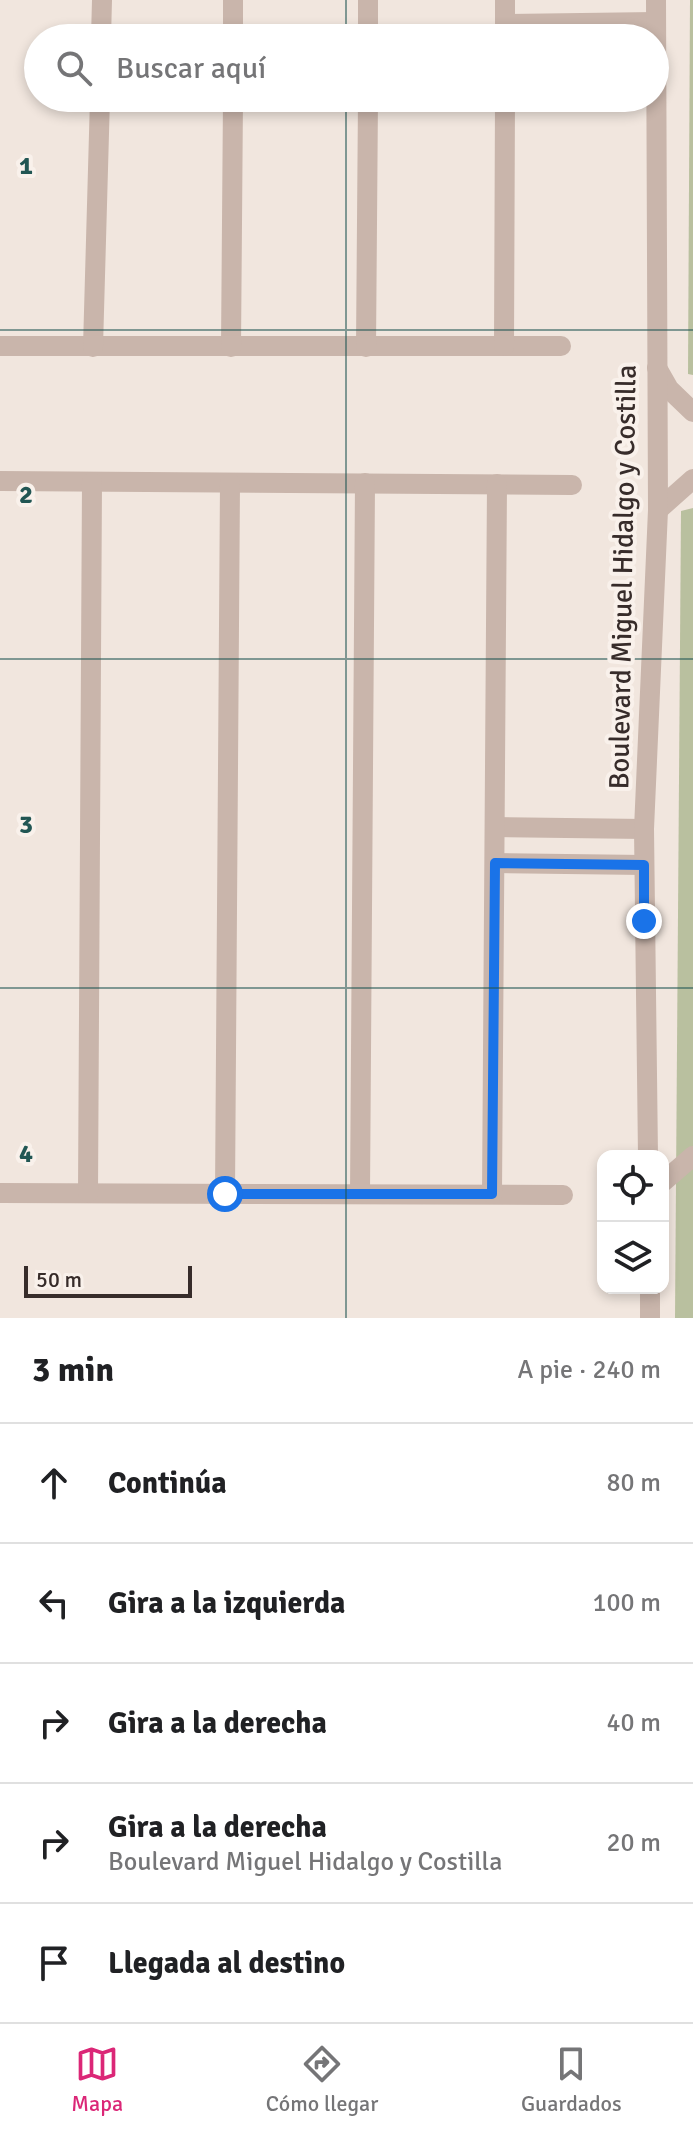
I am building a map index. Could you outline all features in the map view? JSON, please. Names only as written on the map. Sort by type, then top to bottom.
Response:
[{"type":"street","points":[[101,24],[102,0]]},
{"type":"street","points":[[233,0],[233,24]]},
{"type":"street","points":[[368,0],[368,24]]},
{"type":"street","points":[[505,0],[505,24]]},
{"type":"street","name":"Boulevard Miguel Hidalgo y Costilla","points":[[655,22],[656,0]]},
{"type":"street","points":[[622,24],[655,22]]},
{"type":"street","points":[[93,347],[100,112]]},
{"type":"street","points":[[231,347],[233,112]]},
{"type":"street","points":[[366,347],[368,112]]},
{"type":"street","points":[[504,346],[505,112]]},
{"type":"street","name":"Boulevard Miguel Hidalgo y Costilla","points":[[648,1150],[644,829],[658,510],[656,112]]},
{"type":"street","points":[[0,346],[561,346]]},
{"type":"street","points":[[657,368],[669,389],[693,412]]},
{"type":"street","points":[[658,510],[693,479]]},
{"type":"street","points":[[0,481],[572,485]]},
{"type":"street","points":[[88,1193],[92,482]]},
{"type":"street","points":[[225,1194],[230,483]]},
{"type":"street","points":[[360,1194],[365,483]]},
{"type":"street","points":[[492,1194],[497,484]]},
{"type":"street","points":[[495,827],[644,829]]},
{"type":"street","points":[[495,863],[644,865]]},
{"type":"street","points":[[669,1175],[682,1161],[693,1156]]},
{"type":"street","points":[[0,1193],[563,1195]]},
{"type":"street","points":[[650,1294],[650,1318]]},
{"type":"green space","points":[[690,0],[693,0],[693,375],[688,374]]},
{"type":"green space","points":[[693,508],[693,1318],[675,1318],[681,511]]},
{"type":"route","points":[[225,1194],[492,1194],[495,863],[644,865],[644,921]]}]
